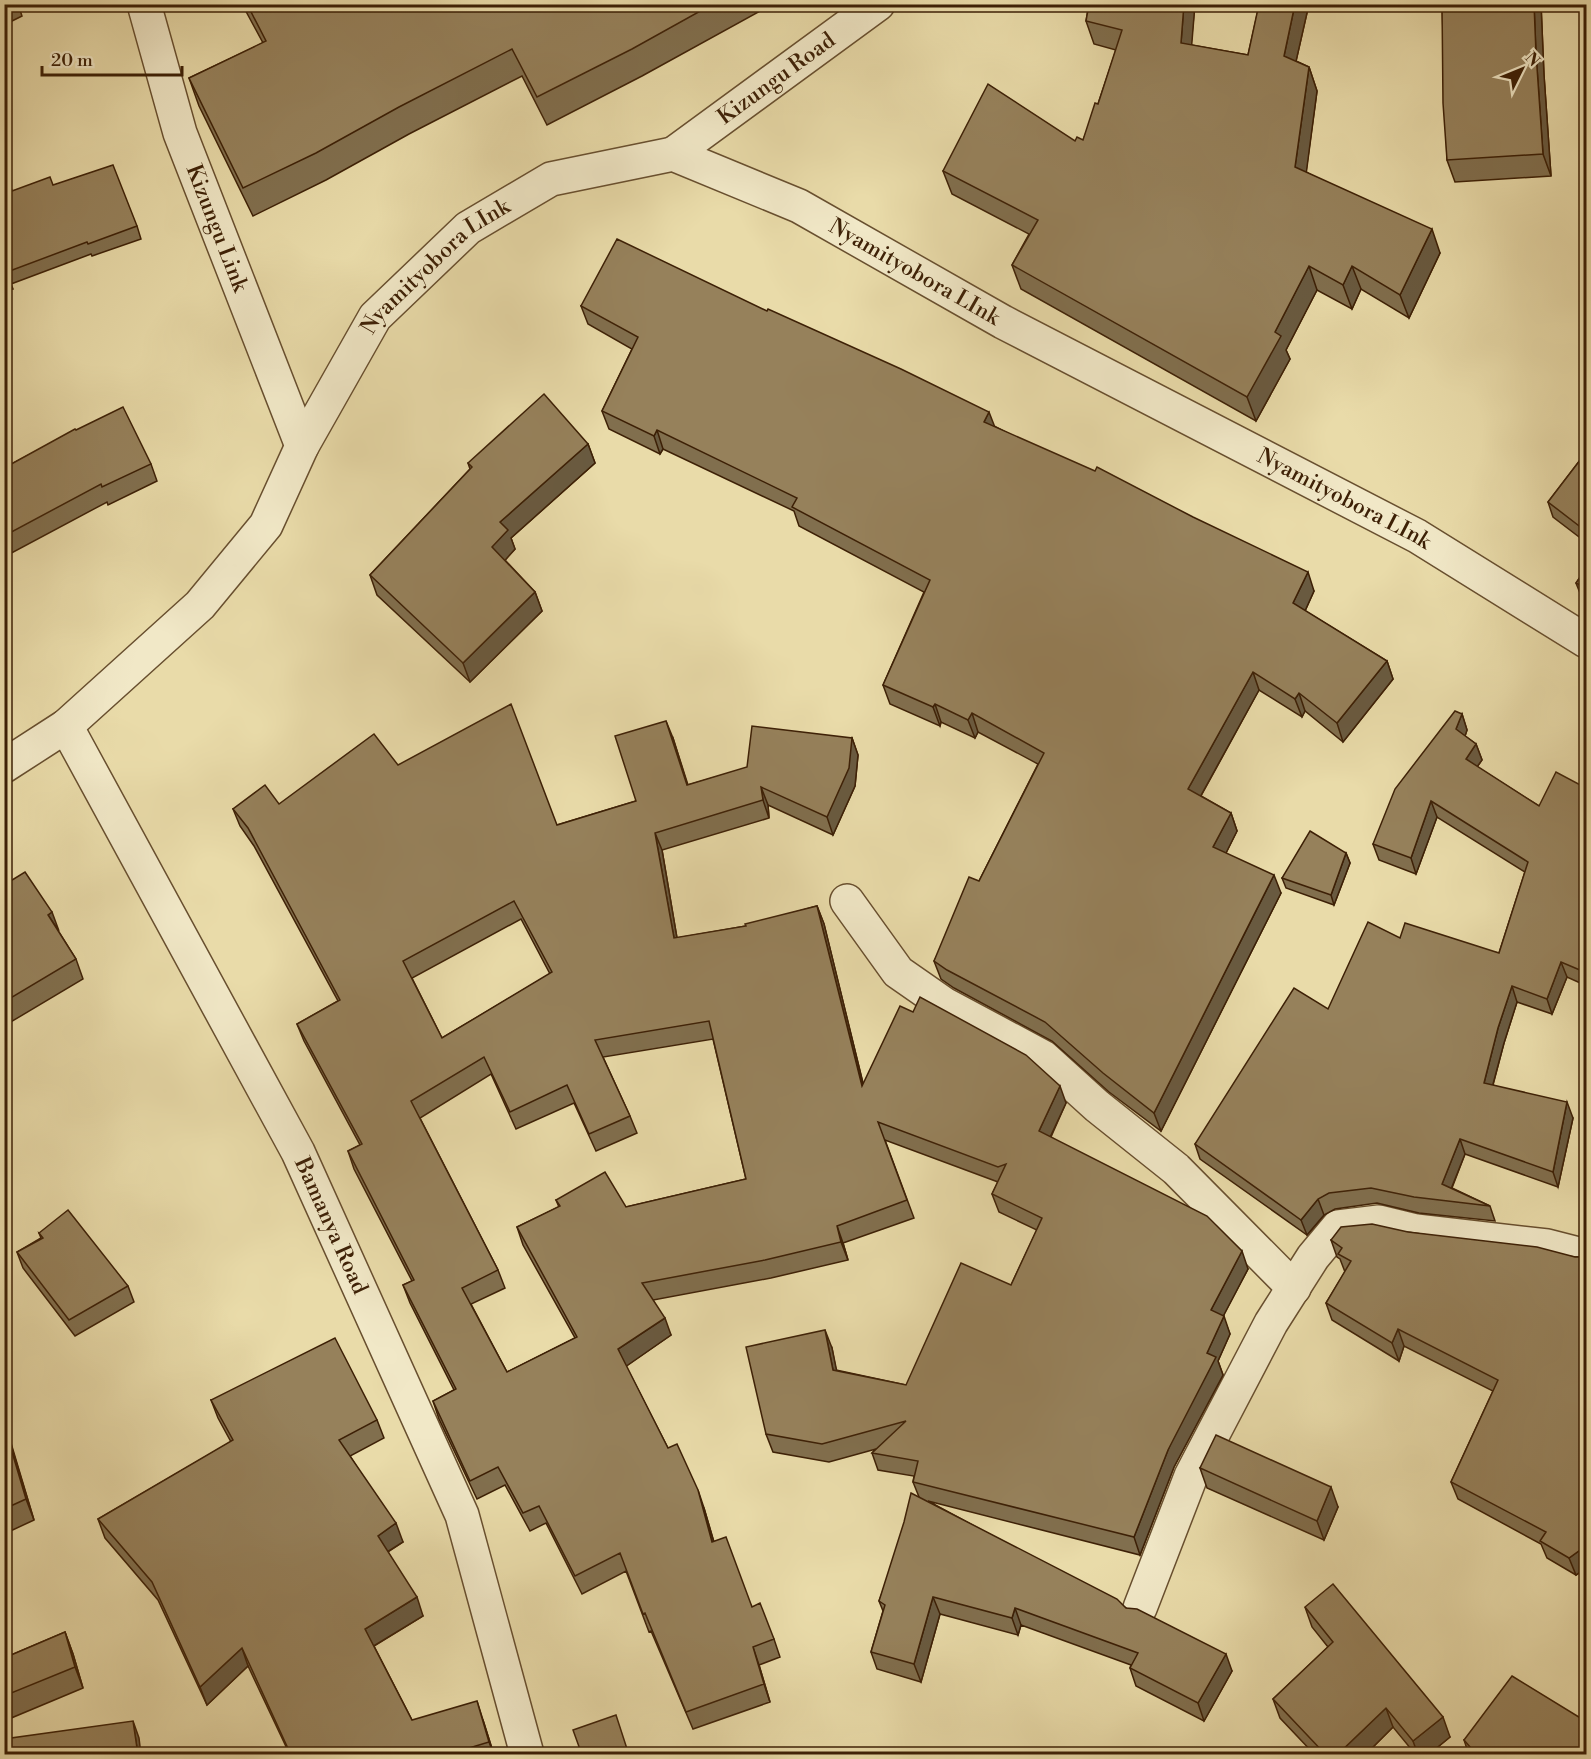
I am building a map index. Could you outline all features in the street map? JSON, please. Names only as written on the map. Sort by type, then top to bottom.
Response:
[{"type":"street","name":"Kizungu Link","points":[[144,4],[180,133],[302,446]]},
{"type":"street","name":"Kizungu Road","points":[[673,154],[878,4]]},
{"type":"street","name":"Nyamityobora LInk","points":[[4,766],[66,726],[200,606],[266,525],[302,446],[375,317],[468,228],[550,179],[673,154],[799,206],[1003,322],[1417,536],[1587,641]]},
{"type":"street","name":"Bamanya Road","points":[[66,726],[298,1152],[462,1515],[527,1755]]},
{"type":"street","points":[[847,901],[898,972],[944,1004],[1043,1057],[1097,1106],[1176,1169],[1294,1288]]},
{"type":"street","points":[[1140,1608],[1191,1476],[1272,1323],[1313,1257],[1338,1227],[1378,1222],[1416,1231],[1547,1246],[1587,1256]]},
{"type":"building","points":[[247,4],[713,4],[632,49],[537,97],[512,49],[316,153],[243,188],[189,78],[266,41]]},
{"type":"building","points":[[1089,4],[1184,4],[1181,43],[1248,55],[1259,4],[1295,4],[1284,56],[1309,67],[1295,167],[1432,229],[1400,295],[1352,266],[1343,285],[1309,266],[1275,332],[1281,336],[1247,397],[1012,265],[1038,220],[943,171],[988,84],[1075,141],[1077,137],[1083,140],[1095,103],[1098,104],[1122,30],[1086,21]]},
{"type":"building","points":[[1442,4],[1534,4],[1543,154],[1447,160],[1443,103]]},
{"type":"building","points":[[113,165],[137,226],[7,272],[8,276],[4,278],[4,185],[10,184],[12,191],[50,177],[53,185]]},
{"type":"building","points":[[617,239],[767,311],[768,309],[901,369],[989,412],[984,422],[1095,471],[1097,467],[1193,517],[1308,572],[1293,603],[1387,661],[1337,723],[1299,693],[1295,699],[1253,672],[1188,789],[1231,813],[1213,847],[1274,875],[1154,1113],[1103,1073],[1045,1022],[934,961],[969,877],[979,881],[1044,753],[972,713],[968,720],[935,704],[933,707],[883,685],[930,580],[792,507],[797,498],[657,430],[654,436],[602,411],[638,337],[581,306]]},
{"type":"building","points":[[544,394],[588,444],[500,522],[508,530],[492,547],[535,592],[463,663],[370,575],[472,467],[468,463]]},
{"type":"building","points":[[123,407],[151,464],[102,487],[101,484],[4,536],[4,468],[75,429]]},
{"type":"building","points":[[1587,451],[1587,532],[1548,502]]},
{"type":"building","points":[[1587,567],[1587,589],[1576,583]]},
{"type":"building","points":[[511,704],[557,825],[636,801],[615,736],[666,721],[687,785],[747,767],[752,726],[852,738],[849,768],[827,817],[761,787],[763,800],[655,833],[674,938],[746,926],[745,924],[817,906],[862,1086],[900,1006],[913,1012],[920,997],[1026,1055],[1060,1086],[1039,1131],[1207,1216],[1242,1251],[1211,1310],[1224,1316],[1207,1353],[1216,1357],[1168,1450],[1134,1537],[913,1482],[918,1461],[872,1453],[906,1421],[822,1444],[766,1434],[746,1347],[825,1330],[833,1370],[906,1385],[961,1263],[1011,1285],[1042,1218],[992,1194],[1006,1164],[998,1167],[878,1122],[907,1200],[837,1226],[841,1242],[765,1260],[642,1283],[665,1318],[618,1349],[668,1448],[677,1444],[698,1490],[712,1542],[726,1537],[752,1607],[760,1603],[774,1639],[753,1647],[764,1684],[686,1712],[645,1613],[643,1614],[620,1553],[575,1576],[539,1506],[523,1513],[498,1467],[470,1481],[433,1401],[456,1389],[403,1285],[414,1280],[348,1151],[362,1144],[297,1024],[340,1000],[248,828],[233,809],[265,785],[279,804],[374,734],[398,765]],"holes":[[[514,901],[552,972],[442,1038],[403,961]],[[709,1021],[746,1179],[626,1207],[605,1172],[556,1200],[560,1206],[517,1227],[577,1337],[507,1372],[462,1288],[498,1270],[411,1101],[484,1057],[510,1112],[567,1085],[589,1134],[630,1116],[595,1040]]]},
{"type":"building","points":[[1455,711],[1462,714],[1456,729],[1476,744],[1466,759],[1539,806],[1556,772],[1584,787],[1587,782],[1587,973],[1561,962],[1547,999],[1512,986],[1498,1028],[1484,1083],[1567,1102],[1553,1172],[1460,1139],[1442,1184],[1490,1206],[1414,1197],[1371,1188],[1329,1193],[1318,1199],[1301,1220],[1195,1144],[1294,988],[1328,1009],[1368,922],[1400,938],[1405,923],[1499,953],[1528,862],[1431,801],[1411,858],[1373,844],[1395,789]]},
{"type":"building","points":[[1310,831],[1346,853],[1331,895],[1282,878]]},
{"type":"building","points":[[25,872],[52,912],[48,915],[76,959],[4,1002],[4,885]]},
{"type":"building","points":[[68,1210],[128,1286],[69,1320],[17,1252],[43,1238],[39,1233]]},
{"type":"building","points":[[1372,1224],[1408,1232],[1537,1247],[1575,1257],[1587,1257],[1587,1545],[1569,1558],[1540,1541],[1546,1532],[1451,1482],[1498,1380],[1398,1329],[1392,1343],[1326,1303],[1351,1261],[1338,1254],[1342,1248],[1331,1240],[1341,1227]]},
{"type":"building","points":[[335,1338],[377,1420],[339,1440],[396,1523],[378,1536],[417,1597],[365,1629],[412,1720],[477,1701],[489,1742],[446,1755],[291,1755],[242,1648],[200,1687],[152,1582],[98,1519],[233,1440],[211,1400]]},
{"type":"building","points":[[4,1425],[26,1499],[4,1509]]},
{"type":"building","points":[[1216,1435],[1331,1487],[1317,1521],[1200,1468]]},
{"type":"building","points":[[911,1493],[1117,1599],[1126,1608],[1137,1609],[1226,1654],[1198,1703],[1130,1668],[1138,1653],[1015,1608],[1012,1618],[933,1597],[914,1664],[871,1652],[885,1605],[879,1601]]},
{"type":"building","points":[[1587,1579],[1587,1591],[1581,1587]]},
{"type":"building","points":[[1333,1584],[1443,1717],[1413,1741],[1386,1708],[1337,1755],[1326,1755],[1273,1699],[1333,1642],[1305,1607]]},
{"type":"building","points":[[65,1632],[75,1667],[4,1696],[4,1658]]},
{"type":"building","points":[[1512,1676],[1587,1722],[1587,1755],[1477,1755],[1464,1740]]},
{"type":"building","points":[[616,1715],[629,1755],[582,1755],[573,1730]]},
{"type":"building","points":[[133,1721],[138,1755],[4,1755],[4,1739]]}]
